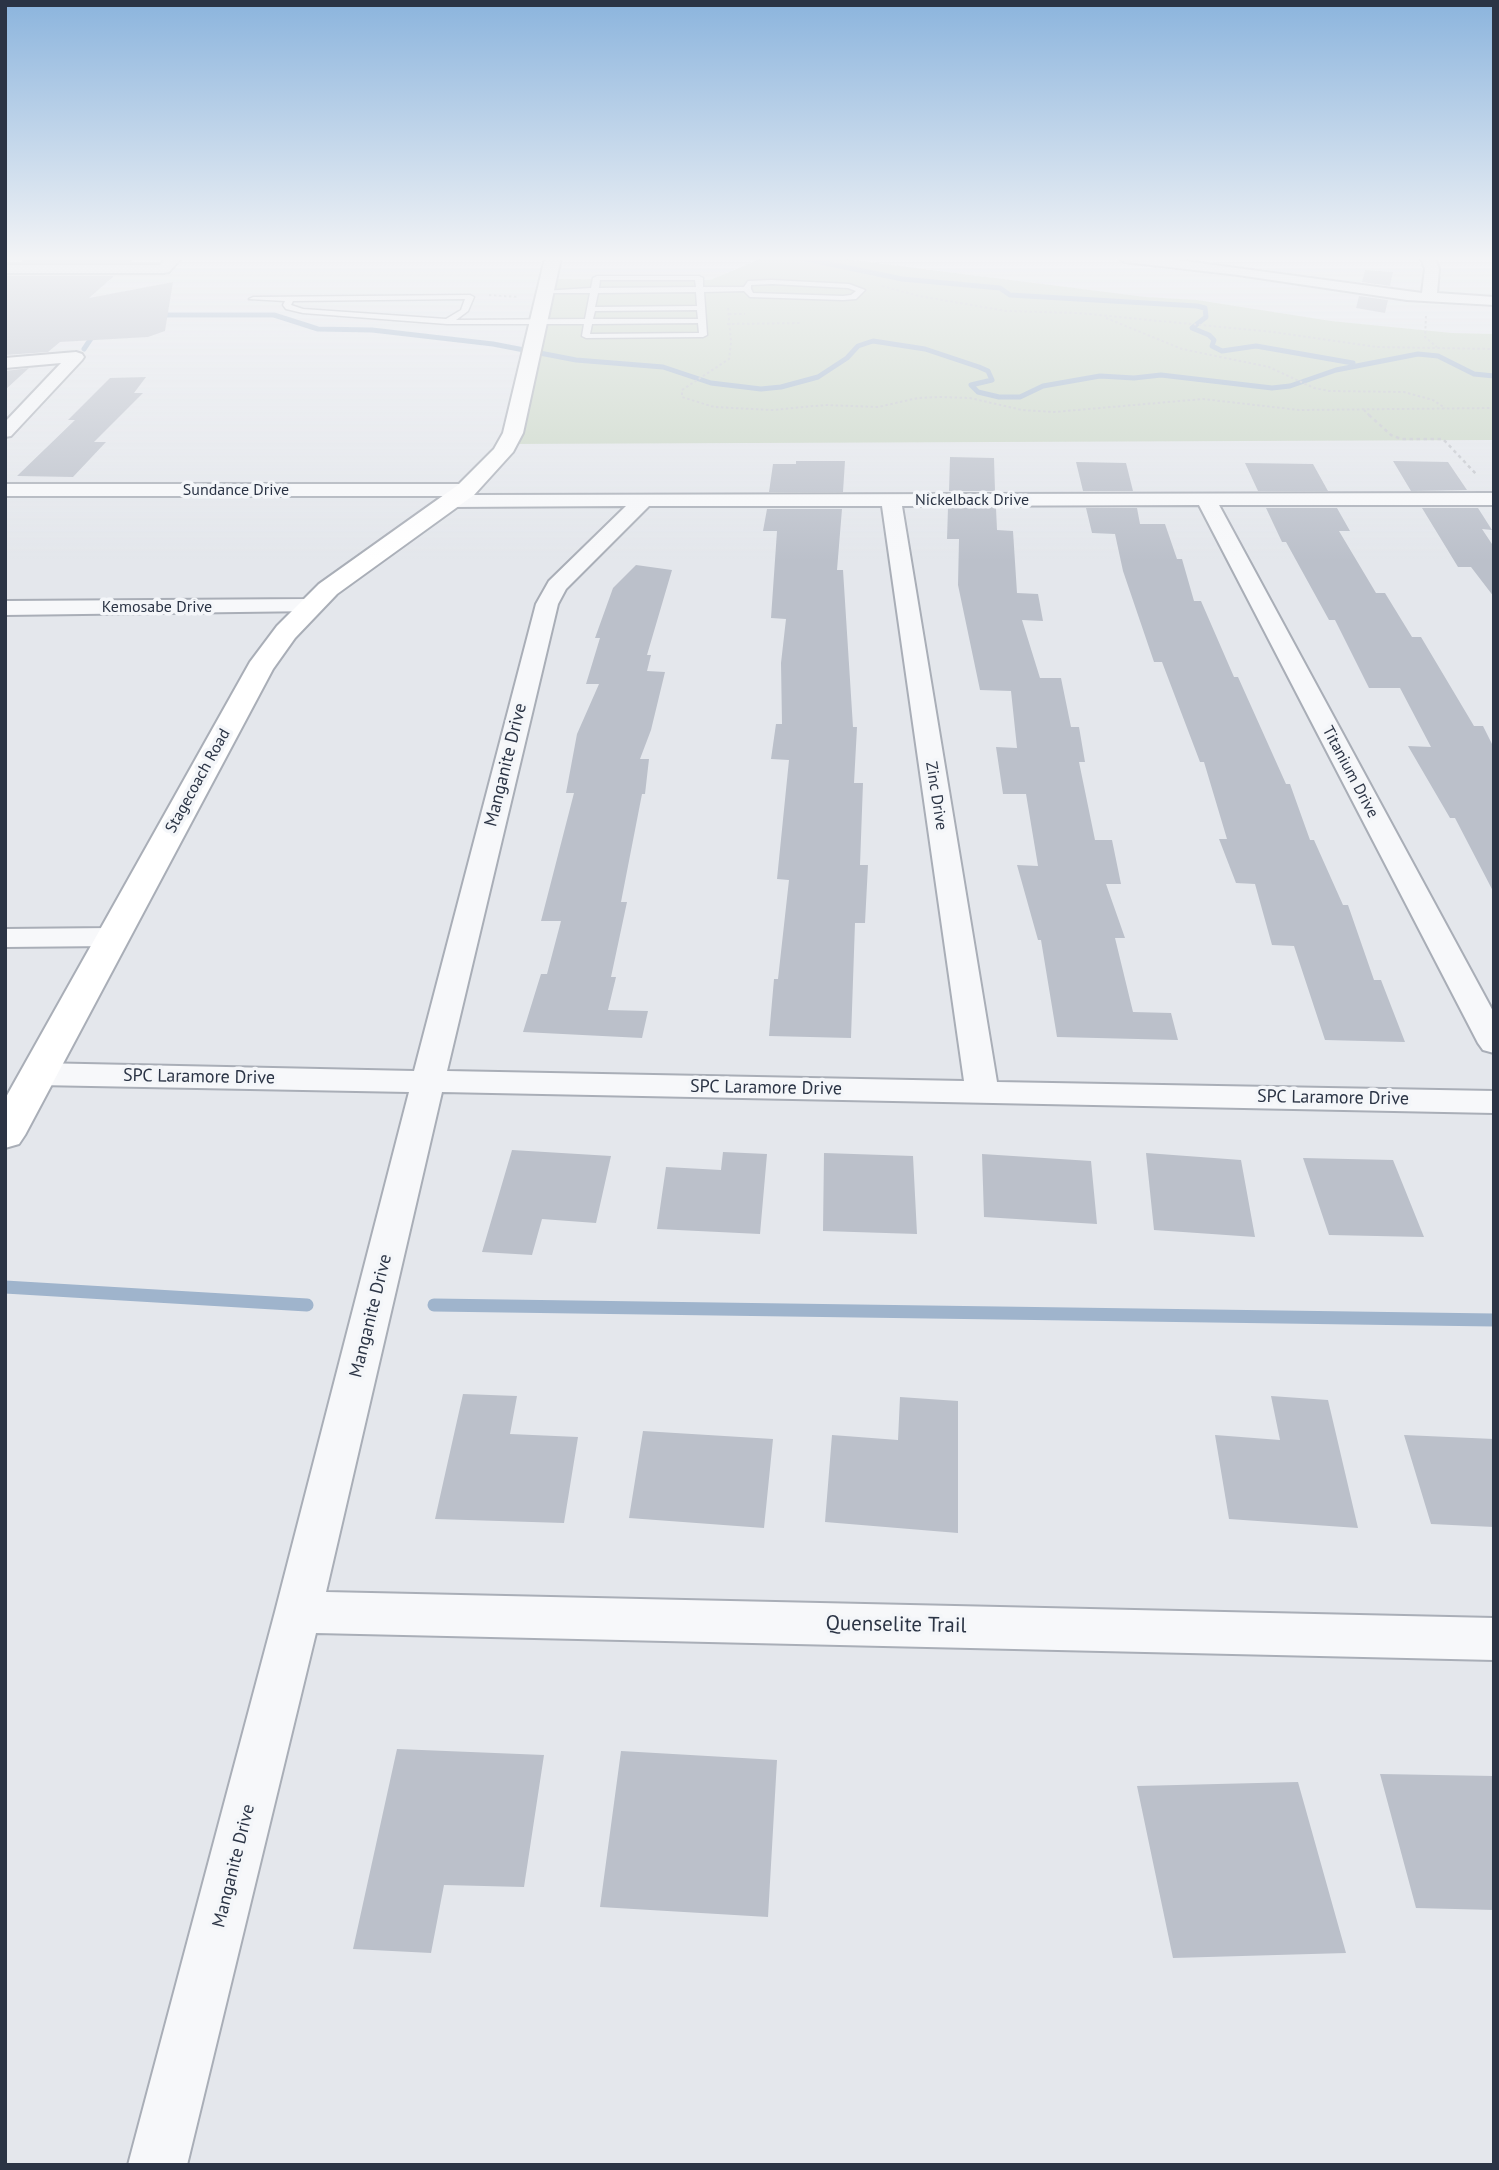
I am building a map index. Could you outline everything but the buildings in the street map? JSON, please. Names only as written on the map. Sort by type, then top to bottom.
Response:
[{"type":"street","points":[[5,363],[49,359]]},
{"type":"street","points":[[5,432],[74,359]]},
{"type":"street","name":"Stagecoach Road","points":[[5,1135],[260,668],[286,632],[328,589],[458,495],[496,460],[513,433],[530,359]]},
{"type":"street","name":"Sundance Drive","points":[[5,490],[458,495]]},
{"type":"street","name":"Nickelback Drive","points":[[458,495],[643,501],[1494,499]]},
{"type":"street","name":"Zinc Drive","points":[[891,500],[982,1092]]},
{"type":"street","name":"Titanium Drive","points":[[1206,500],[1494,1043]]},
{"type":"street","name":"Manganite Drive","points":[[157,2165],[298,1612],[537,636],[547,604],[557,586],[643,501]]},
{"type":"street","name":"Kemosabe Drive","points":[[5,608],[309,606]]},
{"type":"street","points":[[5,938],[111,937]]},
{"type":"street","name":"SPC Laramore Drive","points":[[38,1074],[1494,1102]]},
{"type":"street","name":"Quenselite Trail","points":[[298,1612],[1494,1639]]},
{"type":"path","points":[[727,359],[690,383],[682,390],[682,397],[714,407],[772,410],[825,405],[878,407],[918,398],[940,397],[970,398],[1023,410],[1054,412],[1203,399],[1299,410],[1494,408]]},
{"type":"path","points":[[1232,359],[1269,367],[1307,385],[1329,391],[1404,392],[1433,400],[1446,408]]},
{"type":"path","points":[[1363,410],[1391,435],[1401,439],[1443,439],[1477,475]]},
{"type":"green space","points":[[529,359],[1494,359],[1494,440],[507,444]]},
{"type":"waterway","points":[[572,359],[663,367],[711,383],[761,389],[781,387],[818,377],[845,359]]},
{"type":"waterway","points":[[956,359],[988,371],[992,380],[971,385],[978,392],[999,397],[1020,397],[1043,386],[1100,376],[1134,378],[1161,375],[1272,388],[1290,386],[1336,370],[1391,359]]},
{"type":"waterway","points":[[1332,359],[1353,363]]},
{"type":"waterway","points":[[1445,359],[1474,374],[1494,376]]},
{"type":"waterway","points":[[5,1287],[307,1305]]},
{"type":"waterway","points":[[434,1305],[1494,1320]]}]
